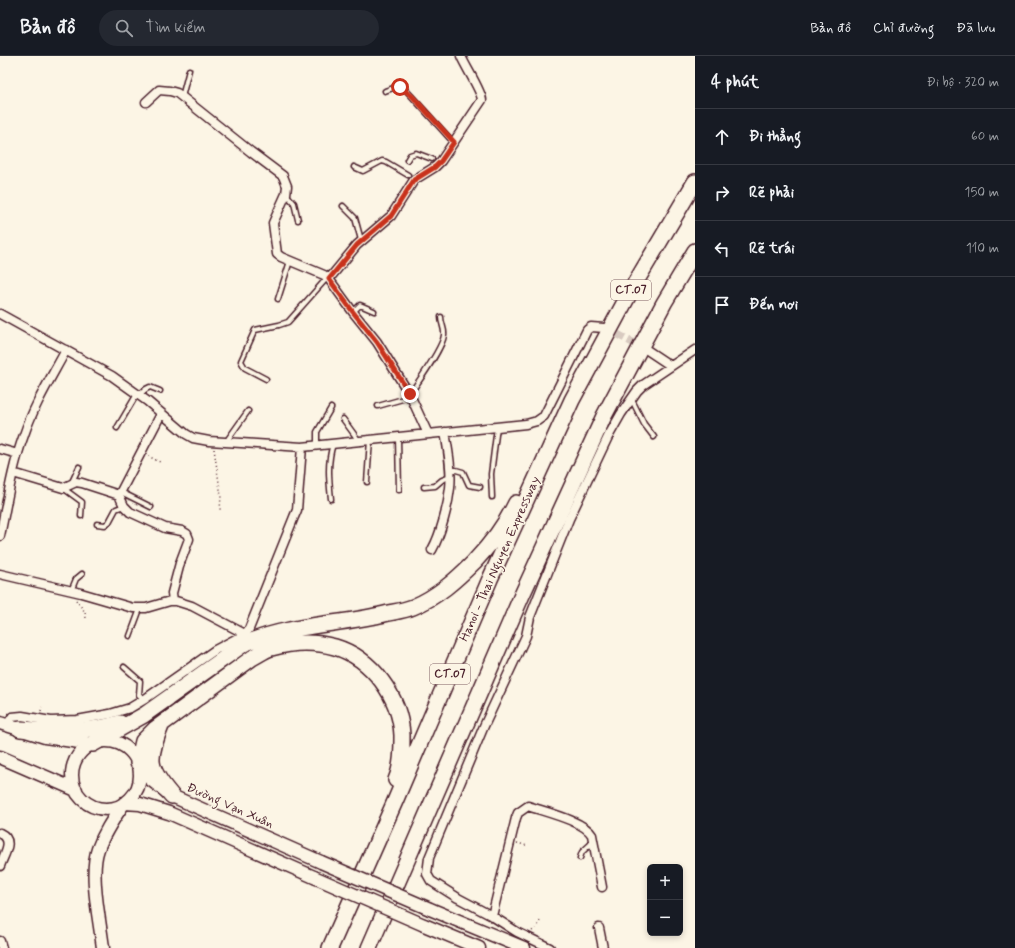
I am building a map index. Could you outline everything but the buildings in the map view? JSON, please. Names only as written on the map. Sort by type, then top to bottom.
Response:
[{"type":"highway","name":"Hanoi - Thai Nguyen Expressway","points":[[330,948],[490,580],[572,400],[634,285],[695,182]]},
{"type":"highway","name":"CT.07","points":[[369,948],[514,613],[604,416],[664,303],[695,251]]},
{"type":"highway","points":[[93,744],[144,715],[244,644],[260,637],[284,631],[369,617],[413,607],[451,585],[480,556],[495,537],[514,508],[541,451],[572,400]]},
{"type":"highway","points":[[378,948],[501,663],[514,613]]},
{"type":"highway","points":[[138,763],[143,741],[155,729],[252,658],[270,648],[288,644],[312,644],[336,648],[350,654],[377,675],[387,688],[401,727],[402,758],[398,776],[343,898],[325,948]]},
{"type":"highway","points":[[9,726],[60,731],[87,729],[113,725],[144,715]]},
{"type":"highway","points":[[162,724],[154,743],[152,753],[153,768],[158,779],[172,796]]},
{"type":"main road","points":[[9,726],[45,737],[93,744]]},
{"type":"main road","points":[[103,741],[114,742],[124,746],[132,753],[138,763],[140,774],[138,786],[133,796],[114,808],[97,807],[82,799],[76,790],[72,779],[73,768],[77,758],[83,750],[93,744],[103,741]]},
{"type":"main road","points":[[0,757],[76,790]]},
{"type":"main road","name":"Đường Vạn Xuân","points":[[138,763],[151,780],[172,796],[430,909],[526,943]]},
{"type":"main road","points":[[124,803],[140,804],[169,813],[479,948]]},
{"type":"main road","points":[[103,948],[94,871],[98,850],[105,832],[124,803]]},
{"type":"street","points":[[328,278],[361,240],[391,216],[411,177],[435,167],[435,161],[454,142],[482,100],[481,94],[461,56]]},
{"type":"street","points":[[146,102],[159,90],[177,93],[283,176],[286,180],[286,194],[273,223],[277,254],[328,278],[377,342],[410,395],[428,434]]},
{"type":"street","points":[[0,314],[112,376],[193,438],[215,442],[302,447],[526,424],[541,420],[587,330],[591,327],[604,328]]},
{"type":"street","points":[[0,536],[18,454],[24,435],[38,402],[66,350]]},
{"type":"street","points":[[647,350],[671,366]]},
{"type":"street","points":[[550,948],[526,943],[492,916],[430,882],[426,874],[429,858],[484,726],[526,636],[530,617],[570,519],[608,437],[631,398],[643,385],[695,350]]},
{"type":"street","points":[[161,414],[120,494],[124,506],[130,512],[165,528],[182,531],[187,534],[188,537],[172,593],[173,601]]},
{"type":"street","points":[[432,550],[440,533],[450,487],[445,432]]},
{"type":"street","points":[[9,726],[12,717],[15,716],[51,721],[77,720],[110,714],[130,708],[215,650],[244,634],[249,629],[297,510],[302,447]]},
{"type":"street","points":[[0,449],[18,454]]},
{"type":"street","points":[[14,473],[67,486],[76,482],[82,483],[120,494]]},
{"type":"street","points":[[0,574],[132,608],[140,609],[173,601],[192,606],[244,634]]},
{"type":"street","points":[[492,916],[516,818],[518,813],[528,806],[577,823],[590,832],[594,841],[602,887]]},
{"type":"street","points":[[0,834],[5,836],[8,840],[8,845],[0,866]]},
{"type":"street","points":[[599,928],[603,948]]},
{"type":"street","points":[[0,941],[2,948]]},
{"type":"lane","points":[[181,97],[189,70]]},
{"type":"lane","points":[[385,91],[396,87],[406,90],[454,142]]},
{"type":"lane","points":[[407,160],[410,155],[416,153],[435,161]]},
{"type":"lane","points":[[354,166],[363,171],[382,161],[411,177]]},
{"type":"lane","points":[[286,194],[294,203],[298,220]]},
{"type":"lane","points":[[343,206],[355,218],[361,240]]},
{"type":"lane","points":[[278,299],[290,261]]},
{"type":"lane","points":[[266,379],[246,368],[241,361],[255,330],[288,322],[328,278]]},
{"type":"lane","points":[[353,312],[360,305],[374,311]]},
{"type":"lane","points":[[378,406],[410,395],[429,366],[443,340],[444,330],[441,323],[441,317]]},
{"type":"lane","points":[[117,428],[138,395],[150,387],[160,391]]},
{"type":"lane","points":[[631,398],[644,424],[654,437]]},
{"type":"lane","points":[[315,446],[317,432],[331,408]]},
{"type":"lane","points":[[226,442],[248,411]]},
{"type":"lane","points":[[343,419],[359,441]]},
{"type":"lane","points":[[492,497],[492,474],[497,427]]},
{"type":"lane","points":[[398,437],[399,490]]},
{"type":"lane","points":[[367,482],[370,440]]},
{"type":"lane","points":[[331,499],[328,475],[329,461],[333,444]]},
{"type":"lane","points":[[79,467],[67,486],[82,502],[81,516]]},
{"type":"lane","points":[[424,487],[435,486],[456,470],[463,472],[469,485],[480,487]]},
{"type":"lane","points":[[120,494],[151,507]]},
{"type":"lane","points":[[97,524],[105,525],[109,522],[116,509],[124,506]]},
{"type":"lane","points":[[73,592],[76,579],[82,574]]},
{"type":"lane","points":[[130,636],[140,609]]},
{"type":"lane","points":[[124,666],[140,681],[140,695],[145,699]]},
{"type":"lane","points":[[580,858],[582,852],[594,841]]},
{"type":"path","points":[[215,442],[214,456],[221,496],[220,510]]},
{"type":"path","points":[[141,452],[160,462]]},
{"type":"path","points":[[73,592],[77,601],[85,612],[86,618]]},
{"type":"path","points":[[526,943],[540,921]]},
{"type":"tunnel","points":[[607,329],[643,348]]},
{"type":"route","points":[[400,87],[412,96],[454,142],[435,167],[419,176],[409,185],[391,216],[361,240],[329,279],[377,342],[410,394]]}]
